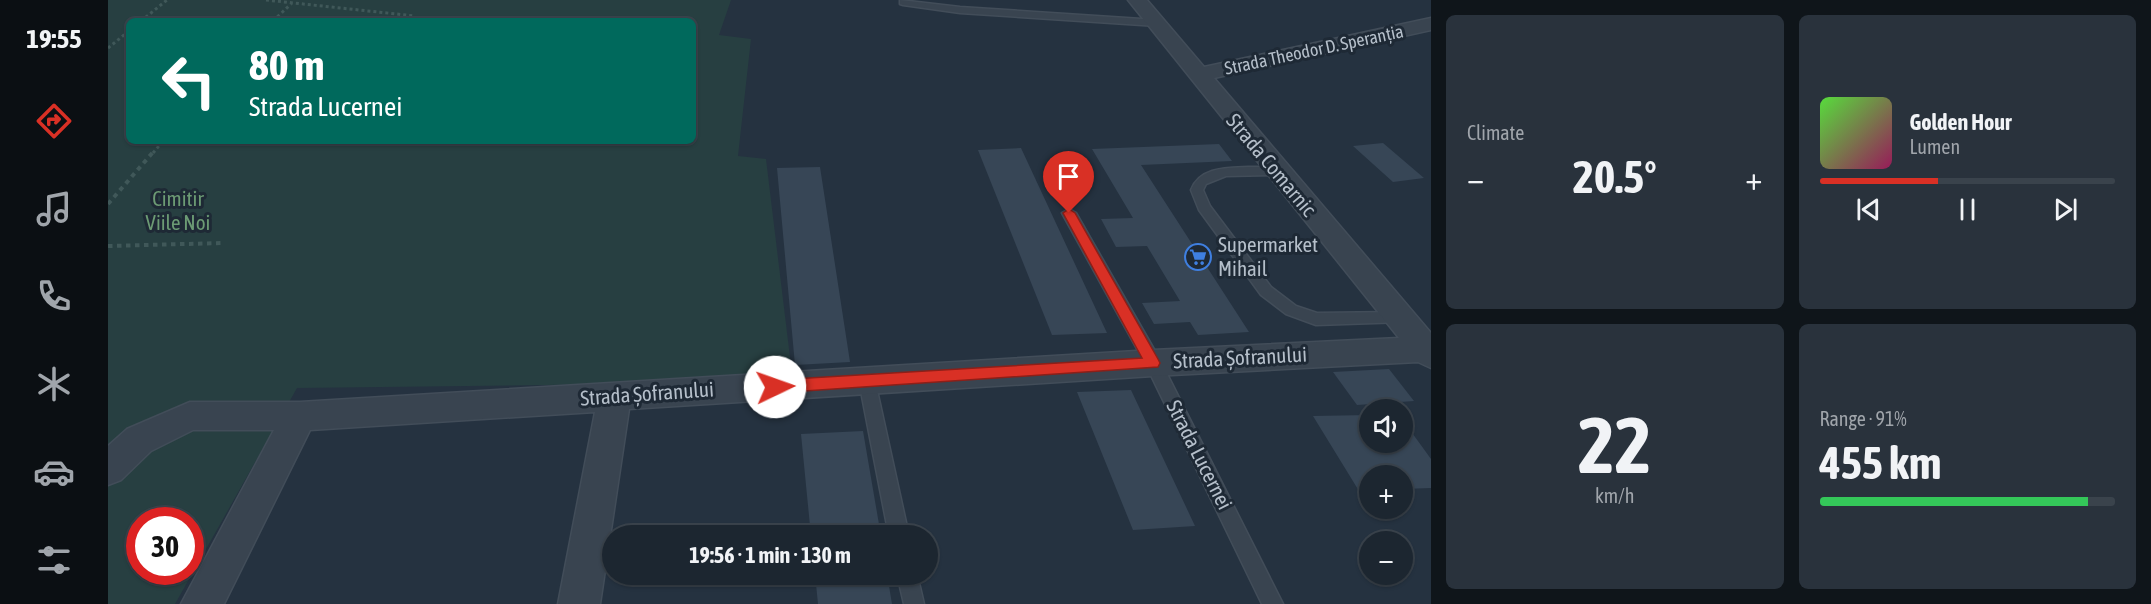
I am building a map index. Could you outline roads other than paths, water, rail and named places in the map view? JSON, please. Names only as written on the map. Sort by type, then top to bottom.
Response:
[{"type":"street","name":"Strada Comarnic","points":[[1137,0],[1276,171],[1428,352]]},
{"type":"street","name":"Strada Theodor D. Speranția","points":[[1197,75],[1431,24]]},
{"type":"street","name":"Strada Șofranului","points":[[108,469],[139,440],[190,416],[300,416],[1153,363],[1428,352]]},
{"type":"street","points":[[579,604],[614,396]]},
{"type":"street","points":[[202,604],[300,416]]},
{"type":"lane","points":[[903,2],[960,10],[1157,23]]},
{"type":"lane","points":[[1276,171],[1226,172],[1201,181],[1197,190],[1204,207],[1266,291],[1291,310],[1316,319],[1399,318]]},
{"type":"lane","name":"Strada Lucernei","points":[[1069,213],[1153,363],[1273,604]]},
{"type":"lane","points":[[867,381],[897,525]]},
{"type":"lane","points":[[910,585],[914,604]]},
{"type":"place","name":"Supermarket Mihail","points":[[1198,257]]},
{"type":"park label","name":"Cimitir Viile Noi","points":[[178,211]]}]
